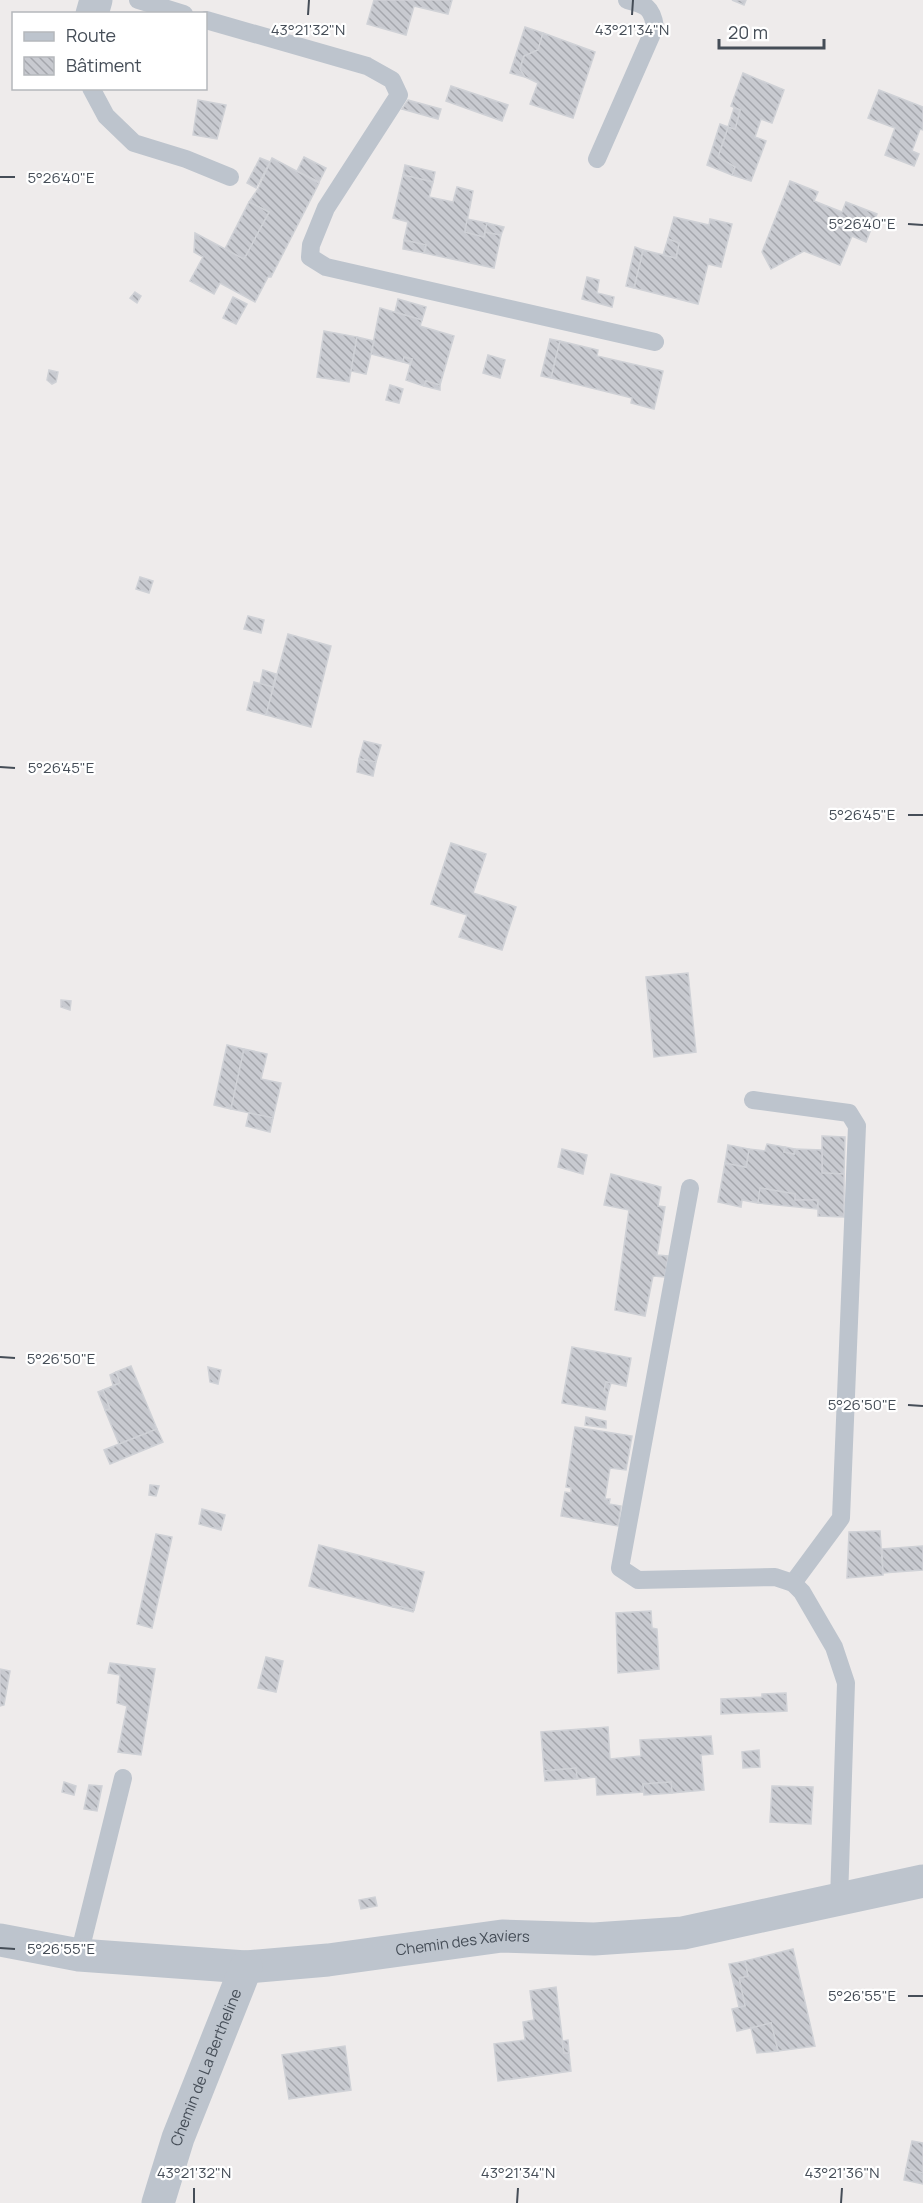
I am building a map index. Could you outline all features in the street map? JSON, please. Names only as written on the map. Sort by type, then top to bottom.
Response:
[{"type":"street","name":"Chemin des Xaviers","points":[[0,1940],[79,1955],[246,1967],[328,1960],[502,1935],[594,1939],[683,1933],[923,1881]]},
{"type":"street","name":"Chemin de La Bertheline","points":[[158,2203],[178,2138],[246,1967]]},
{"type":"lane","points":[[138,0],[177,12]]},
{"type":"lane","points":[[597,159],[655,27],[653,15],[644,4],[627,0]]},
{"type":"lane","points":[[207,20],[367,66],[392,80],[399,95],[326,208],[311,245],[310,257],[326,267],[655,342]]},
{"type":"lane","points":[[92,90],[106,116],[134,143],[186,159],[230,177]]},
{"type":"lane","points":[[753,1100],[849,1113],[857,1126],[841,1518],[793,1583]]},
{"type":"lane","points":[[690,1188],[620,1568],[638,1580],[775,1577],[793,1583],[802,1592],[834,1647],[846,1683],[840,1900]]},
{"type":"lane","points":[[79,1955],[123,1778]]},
{"type":"building","points":[[374,0],[452,0],[448,14],[414,6],[406,35],[367,24]]},
{"type":"building","points":[[732,0],[746,0],[744,5]]},
{"type":"building","points":[[525,27],[543,33],[538,50],[524,56],[520,69],[525,77],[510,73]]},
{"type":"building","points":[[543,33],[595,52],[573,118],[530,104],[538,83],[525,77],[520,69],[524,56],[538,50]]},
{"type":"building","points":[[743,73],[784,90],[772,123],[761,119],[755,137],[766,141],[751,181],[732,175],[735,167],[718,157],[728,127],[735,129],[740,110],[731,106]]},
{"type":"building","points":[[451,86],[508,105],[502,121],[446,101]]},
{"type":"building","points":[[879,90],[923,107],[923,130],[920,129],[912,151],[919,154],[914,166],[885,155],[895,128],[868,118]]},
{"type":"building","points":[[198,100],[226,105],[217,139],[193,135]]},
{"type":"building","points":[[408,100],[441,109],[438,119],[402,109]]},
{"type":"building","points":[[734,108],[740,110],[735,129],[728,127]]},
{"type":"building","points":[[720,124],[728,127],[718,157],[735,167],[732,175],[707,165]]},
{"type":"building","points":[[304,157],[326,168],[319,182],[297,171]]},
{"type":"building","points":[[260,158],[270,162],[256,188],[247,183]]},
{"type":"building","points":[[272,158],[319,183],[271,277],[268,277],[255,302],[220,283],[214,294],[190,281],[203,257],[194,252],[195,233],[244,259],[269,212],[249,202],[258,189]]},
{"type":"building","points":[[405,165],[435,172],[433,182],[403,175]]},
{"type":"building","points":[[403,175],[433,182],[429,197],[453,202],[457,187],[473,191],[465,232],[484,237],[485,232],[501,235],[494,268],[424,253],[426,245],[404,240],[408,222],[393,218]]},
{"type":"building","points":[[790,181],[818,192],[814,201],[842,212],[846,202],[877,214],[866,242],[852,236],[840,265],[804,251],[771,269],[762,252]]},
{"type":"building","points":[[249,202],[269,212],[244,259],[225,249]]},
{"type":"building","points":[[674,217],[709,225],[710,219],[732,224],[721,267],[708,264],[698,304],[634,288],[643,250],[676,258],[679,243],[668,239]]},
{"type":"building","points":[[467,219],[487,223],[484,237],[465,232]]},
{"type":"building","points":[[487,223],[504,227],[501,235],[485,232]]},
{"type":"building","points":[[668,239],[679,243],[676,258],[663,255]]},
{"type":"building","points":[[404,240],[426,245],[424,253],[403,249]]},
{"type":"building","points":[[635,247],[643,250],[634,288],[626,286]]},
{"type":"building","points":[[587,277],[599,280],[597,293],[614,297],[612,307],[582,299]]},
{"type":"building","points":[[135,292],[141,296],[137,303],[130,298]]},
{"type":"building","points":[[233,297],[247,304],[236,324],[223,318]]},
{"type":"building","points":[[398,299],[426,307],[422,320],[395,312]]},
{"type":"building","points":[[380,308],[422,320],[420,326],[454,336],[440,385],[426,381],[424,386],[406,380],[412,359],[404,357],[403,362],[371,354]]},
{"type":"building","points":[[324,331],[357,337],[349,382],[317,377]]},
{"type":"building","points":[[357,337],[374,341],[366,374],[351,371]]},
{"type":"building","points":[[550,339],[560,341],[551,378],[541,376]]},
{"type":"building","points":[[560,341],[598,350],[597,356],[663,371],[654,409],[631,403],[632,398],[551,378]]},
{"type":"building","points":[[488,355],[505,360],[500,378],[483,373]]},
{"type":"building","points":[[404,357],[412,359],[410,364],[403,362]]},
{"type":"building","points":[[49,370],[58,372],[56,382],[52,384],[47,380]]},
{"type":"building","points":[[426,381],[440,385],[440,390],[424,386]]},
{"type":"building","points":[[390,385],[403,389],[399,403],[386,400]]},
{"type":"building","points":[[140,577],[153,581],[149,593],[136,589]]},
{"type":"building","points":[[248,616],[264,620],[261,633],[244,629]]},
{"type":"building","points":[[288,634],[331,646],[311,727],[266,715]]},
{"type":"building","points":[[263,670],[276,674],[273,687],[260,684]]},
{"type":"building","points":[[254,682],[273,687],[266,715],[247,710]]},
{"type":"building","points":[[364,741],[381,745],[376,762],[359,759]]},
{"type":"building","points":[[359,759],[376,762],[373,776],[357,772]]},
{"type":"building","points":[[451,843],[486,854],[473,893],[516,907],[502,950],[459,937],[467,915],[431,904]]},
{"type":"building","points":[[688,973],[696,1052],[654,1057],[646,977]]},
{"type":"building","points":[[61,1000],[71,1001],[70,1010],[61,1007]]},
{"type":"building","points":[[227,1045],[244,1049],[231,1109],[214,1105]]},
{"type":"building","points":[[244,1049],[267,1054],[261,1079],[281,1083],[273,1118],[231,1109]]},
{"type":"building","points":[[249,1113],[273,1118],[270,1132],[246,1126]]},
{"type":"building","points":[[822,1136],[845,1137],[844,1174],[822,1173]]},
{"type":"building","points":[[767,1144],[785,1147],[784,1152],[794,1154],[795,1149],[822,1150],[822,1173],[844,1174],[844,1217],[818,1216],[818,1200],[795,1200],[795,1194],[760,1188],[758,1203],[742,1200],[741,1207],[718,1202],[725,1163],[746,1167],[749,1149],[765,1151]]},
{"type":"building","points":[[728,1145],[749,1149],[746,1167],[725,1163]]},
{"type":"building","points":[[785,1147],[795,1149],[794,1154],[784,1152]]},
{"type":"building","points":[[562,1149],[587,1155],[583,1174],[558,1167]]},
{"type":"building","points":[[611,1174],[661,1187],[658,1206],[665,1207],[657,1255],[668,1256],[665,1277],[653,1276],[645,1316],[615,1310],[629,1210],[604,1205]]},
{"type":"building","points":[[760,1188],[795,1194],[795,1200],[818,1200],[817,1209],[758,1203]]},
{"type":"building","points":[[572,1347],[631,1358],[626,1386],[606,1382],[604,1392],[608,1393],[605,1410],[562,1403]]},
{"type":"building","points":[[131,1366],[157,1429],[119,1444],[105,1410],[110,1409],[103,1390],[120,1383],[116,1372]]},
{"type":"building","points":[[208,1367],[221,1370],[218,1384],[210,1382]]},
{"type":"building","points":[[116,1372],[120,1383],[113,1385],[110,1375]]},
{"type":"building","points":[[606,1382],[611,1383],[608,1393],[604,1392]]},
{"type":"building","points":[[103,1390],[110,1409],[105,1410],[98,1392]]},
{"type":"building","points":[[586,1417],[606,1421],[606,1428],[585,1425]]},
{"type":"building","points":[[575,1427],[632,1436],[626,1470],[610,1468],[605,1499],[610,1499],[609,1504],[621,1506],[618,1526],[561,1516],[565,1492],[571,1493],[571,1488],[566,1487]]},
{"type":"building","points":[[157,1429],[163,1442],[110,1464],[104,1450]]},
{"type":"building","points":[[150,1485],[159,1486],[156,1496],[149,1495]]},
{"type":"building","points":[[202,1509],[225,1515],[221,1530],[199,1524]]},
{"type":"building","points":[[880,1531],[883,1575],[847,1578],[849,1532]]},
{"type":"building","points":[[156,1534],[172,1537],[152,1628],[137,1624]]},
{"type":"building","points":[[319,1545],[424,1572],[414,1610],[309,1586]]},
{"type":"building","points":[[923,1546],[923,1570],[883,1573],[882,1549]]},
{"type":"building","points":[[393,1605],[414,1610],[413,1612],[393,1607]]},
{"type":"building","points":[[651,1611],[652,1628],[657,1629],[659,1669],[618,1673],[616,1613]]},
{"type":"building","points":[[266,1657],[283,1661],[276,1692],[258,1688]]},
{"type":"building","points":[[110,1663],[155,1669],[141,1755],[118,1752],[127,1706],[117,1703],[120,1675],[108,1673]]},
{"type":"building","points":[[0,1669],[10,1671],[4,1705],[0,1706]]},
{"type":"building","points":[[786,1693],[787,1711],[721,1714],[721,1699]]},
{"type":"building","points":[[608,1727],[610,1759],[641,1756],[640,1740],[711,1736],[713,1754],[701,1755],[704,1790],[672,1793],[671,1782],[643,1784],[644,1792],[597,1795],[596,1777],[577,1779],[576,1768],[544,1771],[541,1732]]},
{"type":"building","points":[[759,1750],[760,1767],[743,1768],[742,1752]]},
{"type":"building","points":[[576,1768],[577,1779],[545,1781],[544,1771]]},
{"type":"building","points":[[64,1782],[76,1786],[74,1795],[62,1792]]},
{"type":"building","points":[[671,1782],[672,1793],[644,1795],[643,1784]]},
{"type":"building","points":[[89,1785],[102,1786],[97,1811],[84,1809]]},
{"type":"building","points":[[772,1786],[813,1787],[811,1824],[770,1822]]},
{"type":"building","points":[[375,1897],[377,1906],[361,1909],[359,1900]]},
{"type":"building","points":[[793,1949],[815,2046],[778,2051],[771,2023],[737,2031],[732,2009],[745,2006],[739,1978],[748,1976],[745,1961]]},
{"type":"building","points":[[745,1961],[748,1976],[739,1978],[745,2006],[739,2007],[729,1964]]},
{"type":"building","points":[[556,1987],[564,2053],[569,2053],[571,2071],[498,2081],[494,2044],[525,2040],[523,2022],[534,2020],[530,1991]]},
{"type":"building","points":[[771,2023],[778,2051],[757,2053],[751,2028]]},
{"type":"building","points":[[568,2040],[569,2053],[564,2053],[562,2041]]},
{"type":"building","points":[[345,2046],[351,2090],[289,2099],[282,2055]]},
{"type":"building","points":[[912,2141],[923,2143],[923,2173],[906,2169]]},
{"type":"building","points":[[906,2169],[923,2173],[923,2184],[904,2180]]}]
